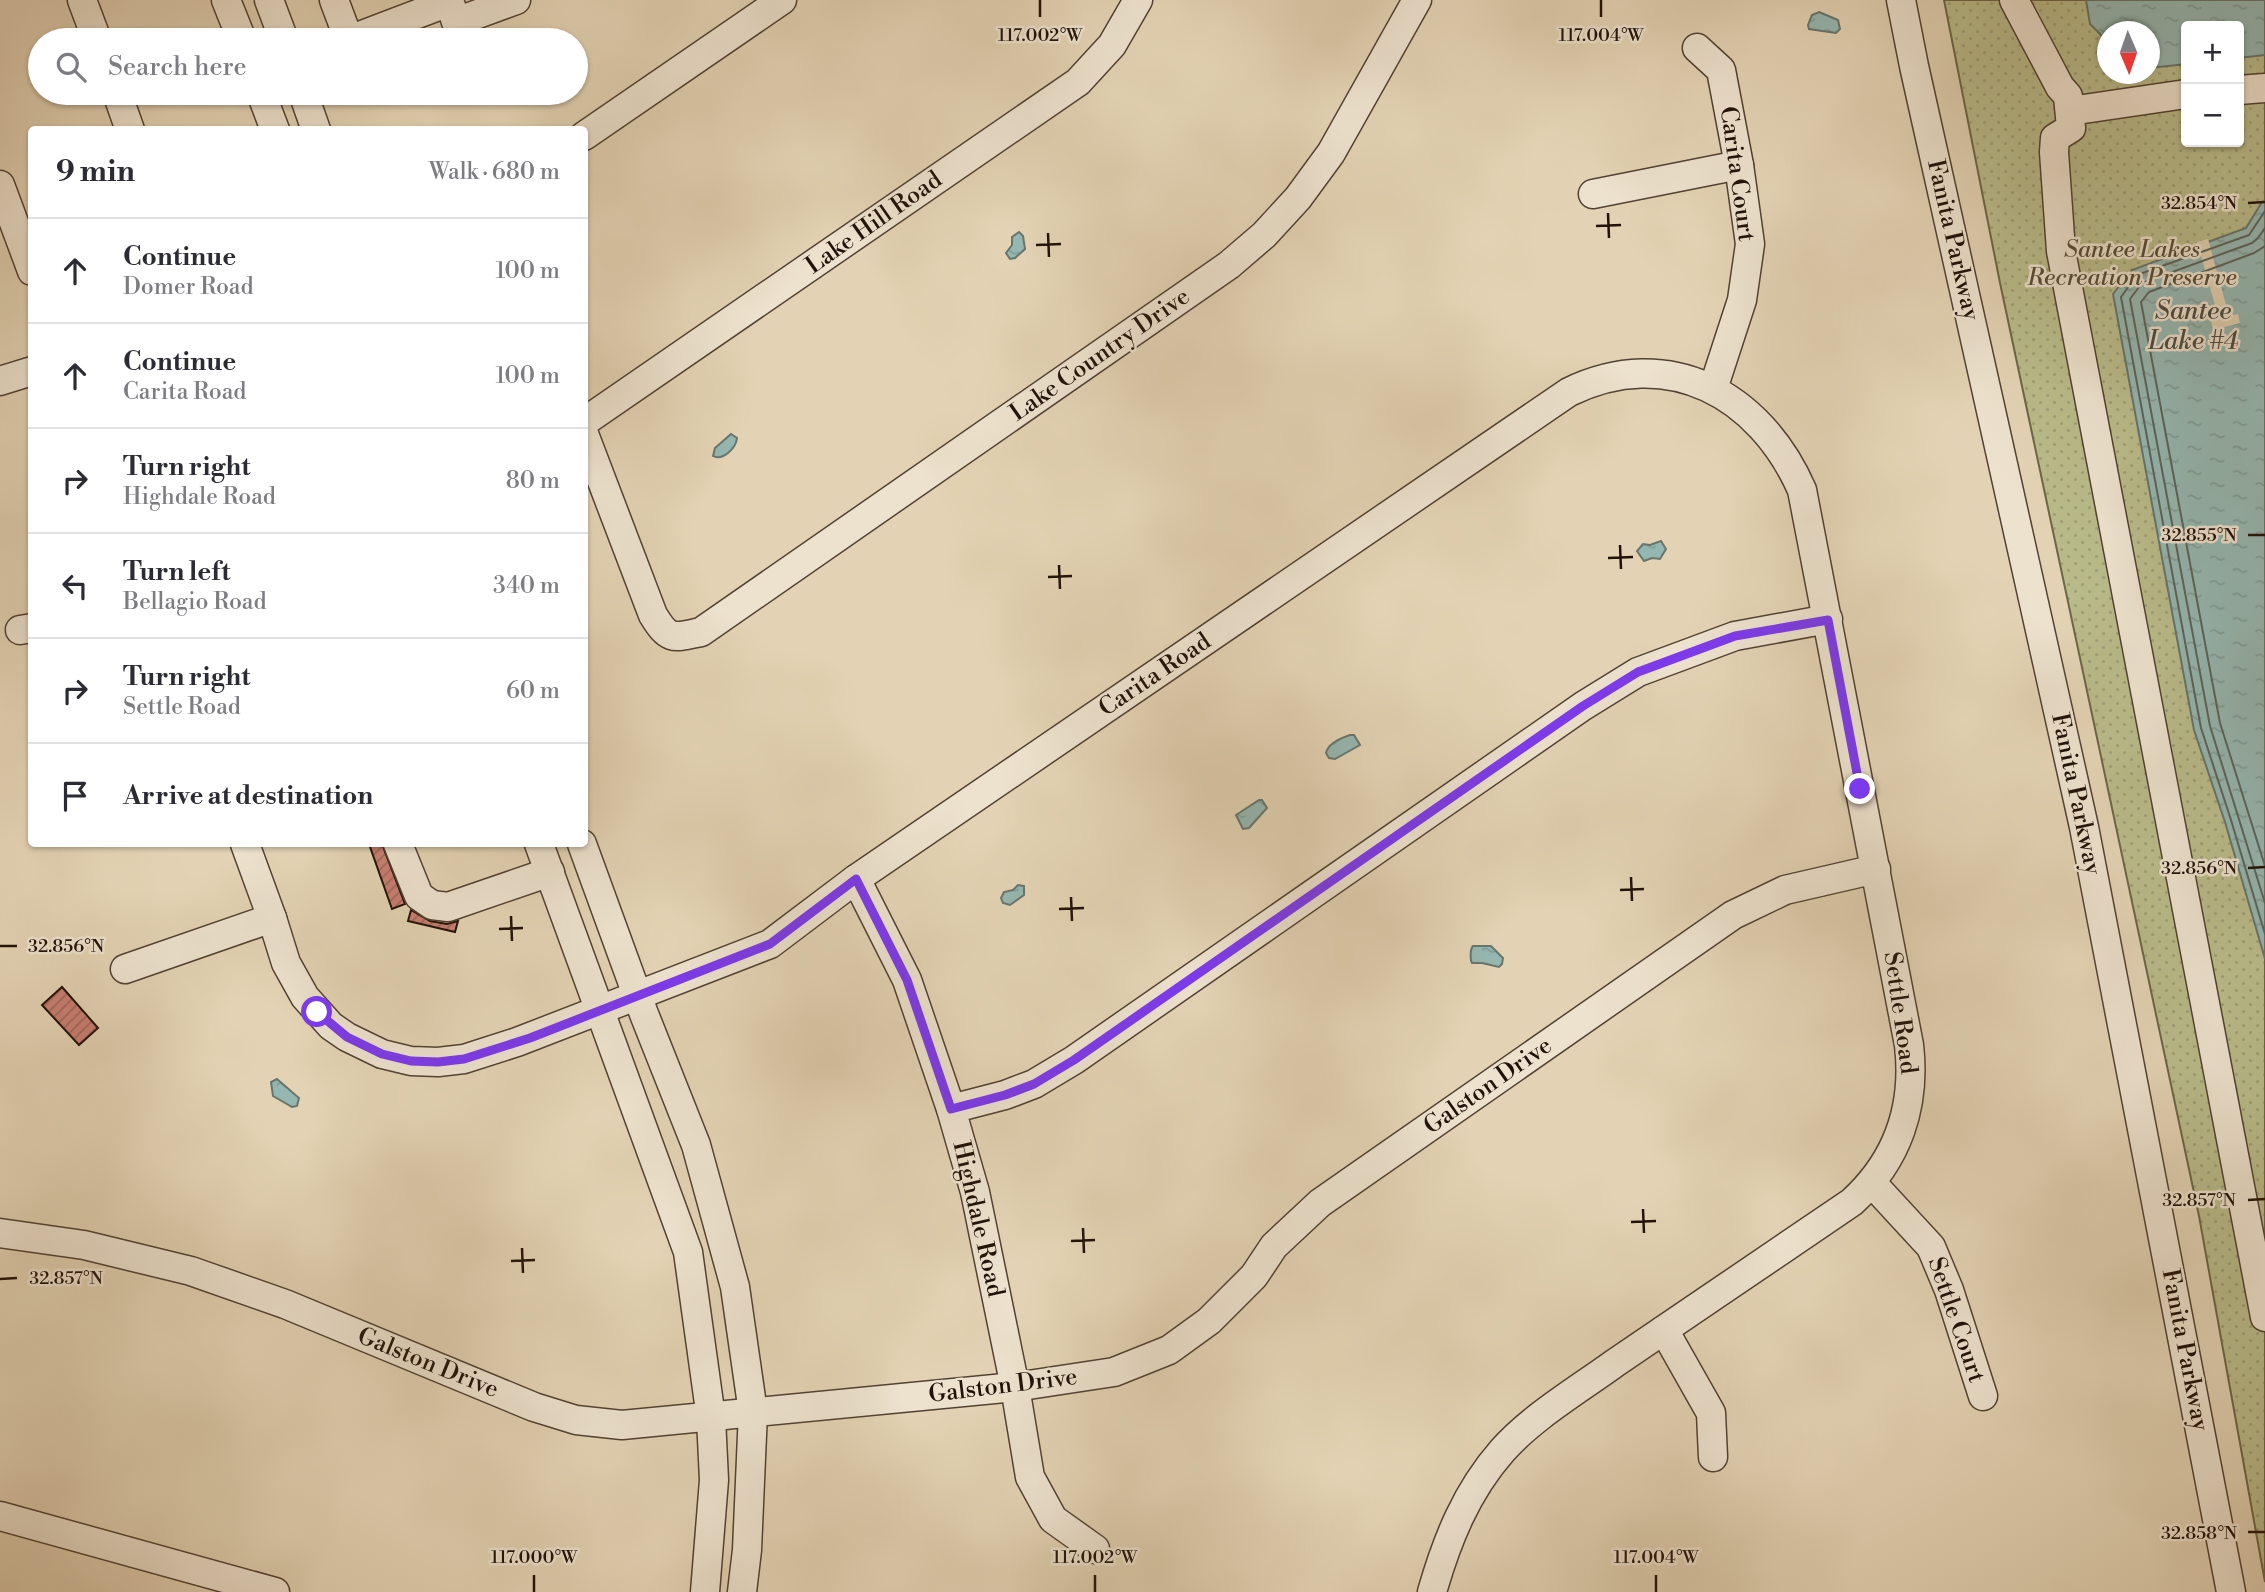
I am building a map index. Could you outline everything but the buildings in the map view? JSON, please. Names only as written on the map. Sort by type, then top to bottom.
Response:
[{"type":"street","points":[[82,0],[92,28]]},
{"type":"street","points":[[226,0],[237,28]]},
{"type":"street","points":[[334,0],[344,28]]},
{"type":"street","points":[[380,28],[449,1],[457,22],[516,0]]},
{"type":"street","points":[[588,133],[782,0]]},
{"type":"street","name":"Lake Hill Road","points":[[588,419],[1078,82],[1112,45],[1138,0]]},
{"type":"street","name":"Fanita Parkway","points":[[1901,0],[2084,827],[2231,1592]]},
{"type":"street","points":[[2014,0],[2060,87],[2068,96],[2071,128],[2055,138],[2054,152],[2061,251],[2264,1309]]},
{"type":"street","points":[[272,1],[280,28]]},
{"type":"street","name":"Lake Country Drive","points":[[588,444],[653,615],[663,632],[678,637],[701,632],[1211,278],[1264,235],[1298,198],[1331,153],[1414,1]]},
{"type":"street","name":"Carita Court","points":[[1697,48],[1721,71],[1739,164],[1750,244],[1742,300],[1713,389]]},
{"type":"street","points":[[2244,90],[2265,88]]},
{"type":"street","points":[[2070,111],[2181,95]]},
{"type":"street","points":[[121,105],[129,126]]},
{"type":"street","points":[[266,105],[273,126]]},
{"type":"street","points":[[307,105],[315,126]]},
{"type":"street","points":[[1593,194],[1739,164]]},
{"type":"street","points":[[0,185],[28,260]]},
{"type":"street","points":[[0,381],[28,372]]},
{"type":"street","name":"Carita Road","points":[[246,847],[286,963],[304,997],[324,1019],[347,1037],[382,1054],[411,1061],[464,1059],[530,1038],[770,944],[856,879],[1569,392],[1604,378],[1647,373],[1683,378],[1713,389]]},
{"type":"street","name":"Settle Road","points":[[1432,1592],[1442,1556],[1457,1520],[1476,1485],[1502,1451],[1561,1401],[1852,1202],[1872,1183],[1895,1147],[1909,1108],[1912,1066],[1802,490],[1773,439],[1745,411],[1713,389]]},
{"type":"street","points":[[951,1109],[1005,1095],[1034,1084],[1074,1060],[1583,706],[1638,672],[1735,636],[1828,620]]},
{"type":"street","points":[[399,847],[419,896],[424,901],[439,906],[458,904],[550,872]]},
{"type":"street","points":[[540,847],[688,1252],[711,1418],[715,1480],[705,1592]]},
{"type":"street","points":[[583,847],[696,1144],[735,1287],[753,1412],[743,1592]]},
{"type":"street","name":"Galston Drive","points":[[0,1233],[84,1245],[191,1270],[285,1304],[534,1407],[576,1420],[622,1425],[711,1418],[1015,1387],[1114,1372],[1169,1350],[1209,1321],[1254,1276],[1274,1246],[1320,1203],[1733,915],[1785,890],[1876,869]]},
{"type":"street","name":"Highdale Road","points":[[856,879],[907,980],[951,1109],[975,1192],[1015,1387],[1030,1477],[1053,1519],[1095,1549]]},
{"type":"street","points":[[125,969],[272,918]]},
{"type":"street","name":"Settle Court","points":[[1872,1183],[1930,1247],[1949,1290],[1983,1396]]},
{"type":"street","points":[[1664,1330],[1711,1413],[1713,1457]]},
{"type":"street","points":[[0,1516],[275,1592]]},
{"type":"green space","name":"Santee Lakes Recreation Preserve","points":[[1944,0],[2265,0],[2265,1582],[2199,1216],[2000,283]]},
{"type":"water","points":[[2086,0],[2265,0],[2265,55],[2244,57],[2244,21],[2181,21],[2181,65],[2160,67],[2160,21],[2097,21],[2097,31],[2090,24]]},
{"type":"water","points":[[1819,12],[1838,20],[1840,29],[1836,33],[1809,29],[1812,15]]},
{"type":"water","name":"Santee Lake #4","points":[[2265,201],[2265,959],[2225,822],[2194,730],[2113,294],[2132,270],[2246,228]]},
{"type":"water","points":[[1019,232],[1023,236],[1025,249],[1010,259],[1006,253],[1012,245],[1012,237]]},
{"type":"water","points":[[731,434],[737,438],[731,450],[720,457],[713,456],[715,448]]},
{"type":"water","points":[[1661,541],[1666,549],[1660,559],[1644,561],[1637,551],[1643,544],[1650,545]]},
{"type":"water","points":[[1354,735],[1360,745],[1335,759],[1329,758],[1326,753],[1329,746]]},
{"type":"water","points":[[1262,800],[1267,808],[1249,828],[1243,829],[1236,815]]},
{"type":"water","points":[[1018,885],[1024,886],[1024,895],[1010,905],[1003,903],[1001,898],[1004,892],[1013,890]]},
{"type":"water","points":[[1473,946],[1491,946],[1503,958],[1502,964],[1499,967],[1472,963]]},
{"type":"water","points":[[277,1079],[299,1098],[297,1106],[292,1107],[273,1096],[271,1082]]},
{"type":"pier","points":[[2208,239],[2229,316],[2238,314],[2240,323],[2213,330],[2211,321],[2219,319],[2197,242]]},
{"type":"route","points":[[317,1012],[347,1037],[382,1054],[411,1061],[464,1059],[530,1038],[770,944],[856,879],[907,980],[951,1109],[1005,1095],[1034,1084],[1074,1060],[1583,706],[1638,672],[1735,636],[1828,620],[1860,789]]}]
